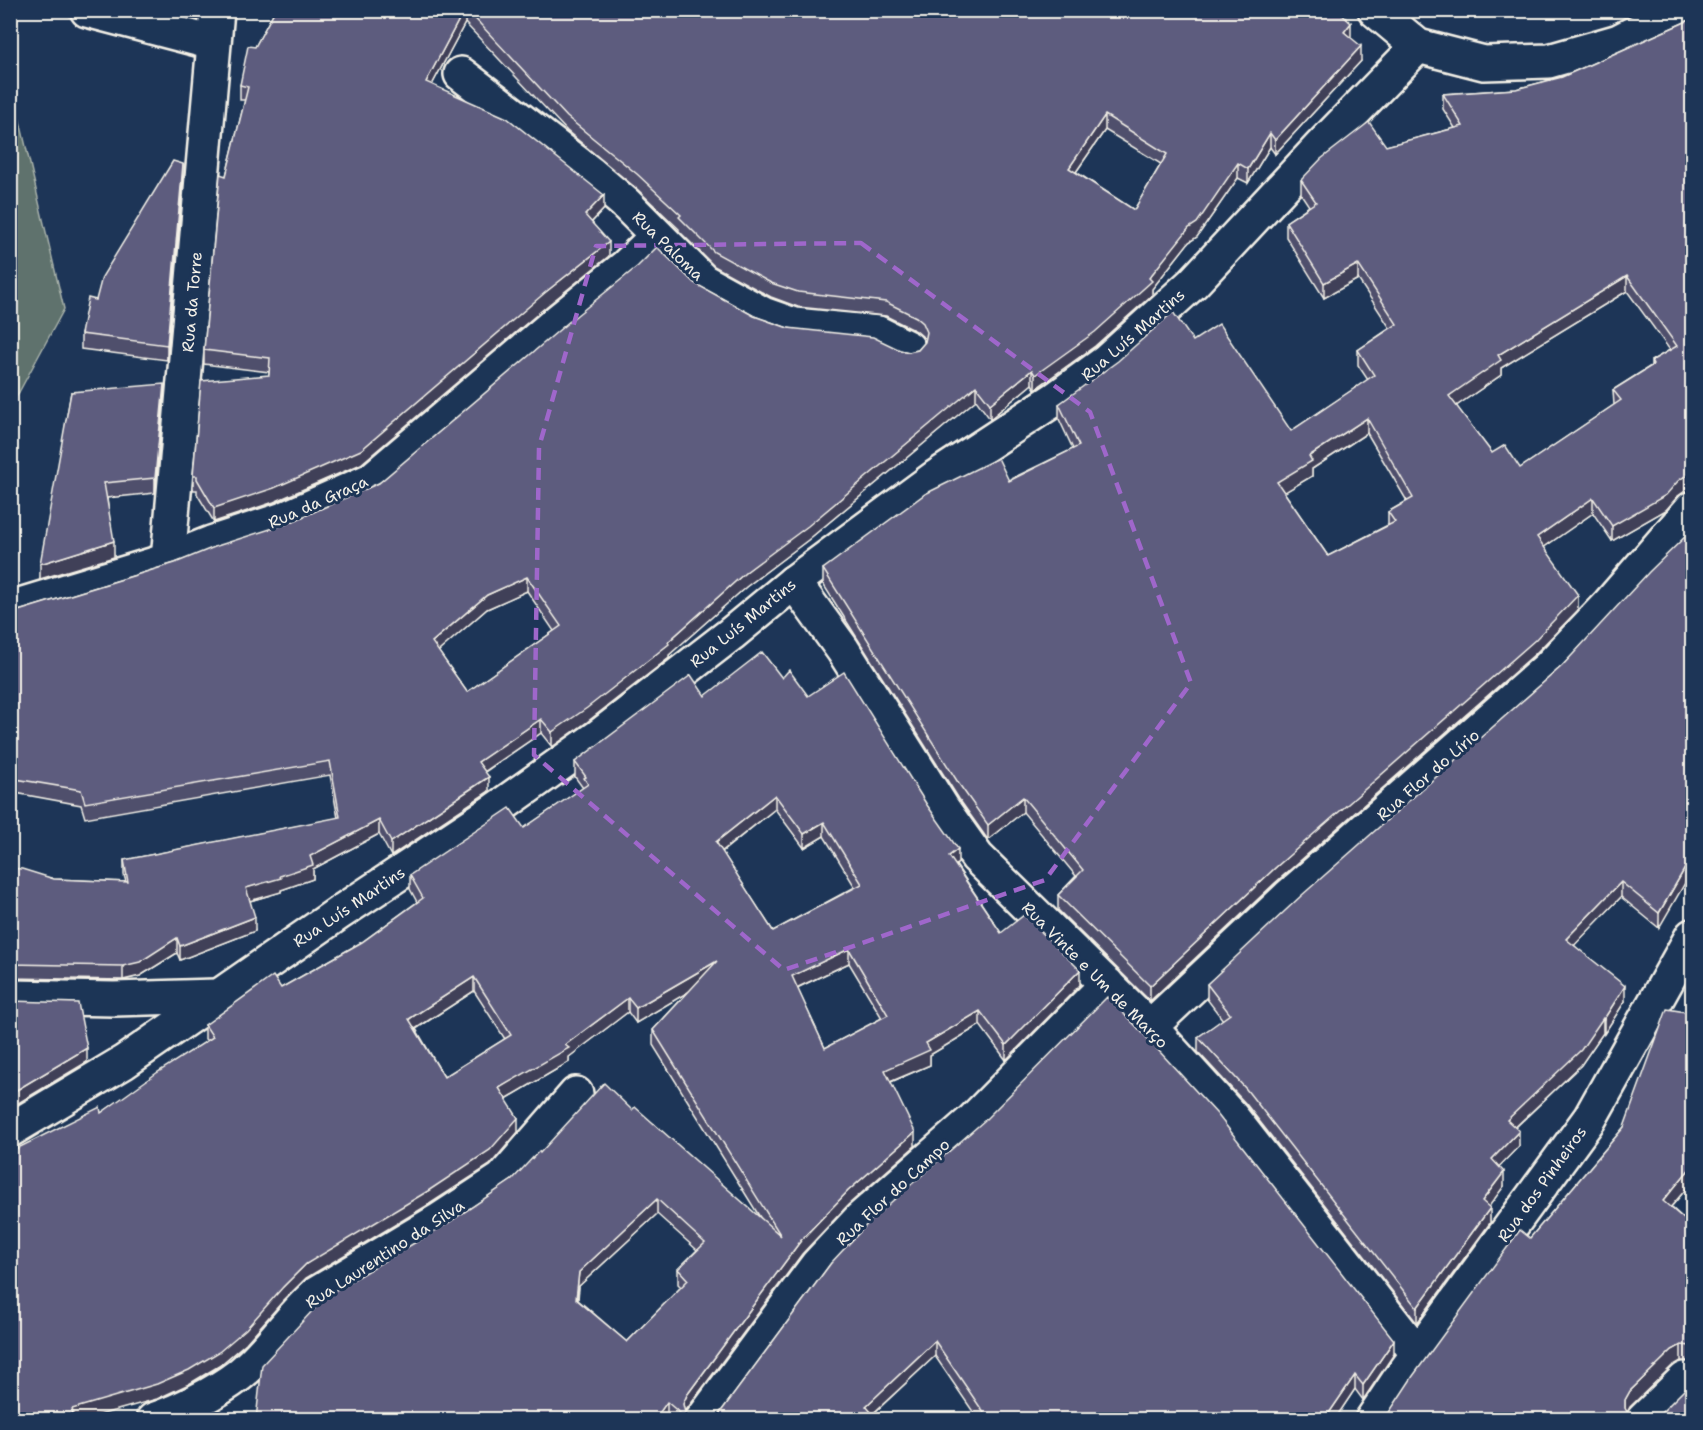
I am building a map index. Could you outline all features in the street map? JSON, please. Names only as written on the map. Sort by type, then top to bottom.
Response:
[{"type":"street","points":[[87,10],[213,43]]},
{"type":"street","name":"Rua da Torre","points":[[168,560],[217,10]]},
{"type":"street","points":[[1376,10],[1418,46],[1484,63],[1550,61],[1618,41],[1679,10]]},
{"type":"street","name":"Rua Luís Martins","points":[[10,1130],[123,1062],[216,996],[495,810],[598,737],[794,582],[936,477],[1046,406],[1107,361],[1193,283],[1418,46]]},
{"type":"street","name":"Rua Paloma","points":[[461,75],[590,172],[704,281],[763,314],[794,325],[878,333],[908,348]]},
{"type":"street","name":"Rua da Graça","points":[[10,608],[168,560],[280,520],[371,480],[626,266],[657,236]]},
{"type":"street","name":"Rua Flor do Lírio","points":[[1150,1027],[1288,897],[1548,668],[1689,521]]},
{"type":"street","name":"Rua Vinte e Um de Março","points":[[794,582],[843,650],[943,810],[977,857],[1150,1027],[1231,1116],[1418,1354]]},
{"type":"street","name":"Rua dos Pinheiros","points":[[1372,1419],[1590,1118],[1692,936]]},
{"type":"street","name":"Rua Flor do Campo","points":[[702,1419],[817,1265],[852,1226],[972,1120],[1107,984]]},
{"type":"street","points":[[10,997],[114,999],[216,996]]},
{"type":"street","name":"Rua Laurentino da Silva","points":[[153,1419],[187,1405],[239,1375],[256,1359],[299,1309],[316,1294],[438,1221],[501,1179],[576,1094]]},
{"type":"street","points":[[1642,1419],[1685,1379]]},
{"type":"highlighted area","points":[[861,243],[1090,412],[1191,683],[1045,880],[784,970],[534,755],[539,447],[596,246]]},
{"type":"green space","points":[[11,107],[19,117],[64,309],[11,407]]},
{"type":"building","points":[[275,10],[464,10],[426,82],[507,118],[604,195],[585,215],[609,242],[547,291],[361,450],[274,488],[214,508],[197,476],[193,476],[201,381],[269,375],[270,358],[204,350],[220,174],[226,176],[248,87],[240,85],[248,46],[255,47]]},
{"type":"building","points":[[467,10],[1337,10],[1351,23],[1344,32],[1361,46],[1275,140],[1270,133],[1248,169],[1238,163],[1197,223],[1189,228],[1149,278],[1152,281],[1095,332],[1035,375],[1032,370],[990,404],[976,386],[808,526],[746,572],[668,642],[669,644],[587,708],[552,732],[541,719],[478,762],[489,777],[391,842],[379,820],[310,856],[313,865],[280,876],[281,878],[246,888],[255,917],[180,946],[177,938],[140,962],[123,966],[10,964],[10,868],[22,869],[54,879],[128,882],[124,860],[340,817],[330,761],[85,803],[81,790],[10,778],[10,612],[175,563],[217,546],[289,523],[379,483],[638,266],[657,247],[694,283],[754,316],[788,328],[873,337],[909,352],[918,350],[925,342],[927,332],[923,323],[886,302],[798,292],[771,283],[714,252],[679,217],[681,215],[637,174],[567,117]],"holes":[[[1105,115],[1167,154],[1134,210],[1069,168]],[[527,577],[561,626],[467,692],[432,642],[487,595]]]},
{"type":"building","points":[[1692,19],[1692,476],[1685,476],[1666,495],[1612,526],[1593,498],[1537,537],[1578,595],[1535,640],[1275,868],[1150,986],[1058,895],[1083,870],[1023,797],[988,825],[959,784],[823,569],[925,494],[998,458],[1009,481],[1079,446],[1059,404],[1118,361],[1173,312],[1193,341],[1219,324],[1291,431],[1374,375],[1358,350],[1397,324],[1358,264],[1324,283],[1286,222],[1316,202],[1301,180],[1321,159],[1369,122],[1386,146],[1463,126],[1443,94],[1516,89],[1562,77]],"holes":[[[1627,276],[1677,346],[1651,361],[1653,365],[1613,390],[1621,400],[1520,468],[1505,445],[1492,453],[1449,396],[1501,360],[1498,355]],[[1367,418],[1413,498],[1388,512],[1395,522],[1328,556],[1277,482],[1312,461],[1309,456]]]},
{"type":"building","points":[[173,161],[183,164],[167,345],[81,334],[88,298],[96,300],[102,277]]},
{"type":"building","points":[[164,384],[155,478],[104,483],[114,541],[40,564],[71,392]]},
{"type":"building","points":[[1692,530],[1692,856],[1659,913],[1621,882],[1566,939],[1625,986],[1581,1050],[1507,1120],[1519,1131],[1492,1159],[1504,1172],[1482,1201],[1490,1208],[1417,1308],[1246,1089],[1198,1037],[1230,1014],[1207,984],[1301,896],[1562,666],[1649,572]]},
{"type":"building","points":[[762,652],[782,678],[789,670],[808,696],[844,672],[927,805],[958,849],[949,856],[1001,933],[1024,915],[1080,970],[1006,1045],[980,1011],[926,1043],[930,1050],[885,1070],[915,1132],[848,1191],[802,1239],[687,1395],[683,1404],[685,1413],[690,1419],[667,1402],[655,1419],[256,1419],[262,1365],[327,1295],[448,1223],[512,1180],[604,1083],[632,1110],[635,1107],[781,1236],[653,1030],[717,961],[636,1008],[628,998],[565,1045],[569,1048],[499,1088],[518,1118],[490,1150],[428,1191],[306,1264],[246,1329],[219,1352],[189,1370],[157,1384],[72,1409],[73,1413],[65,1416],[66,1419],[10,1419],[10,1152],[100,1107],[101,1113],[158,1072],[213,1037],[205,1025],[273,976],[281,988],[362,942],[423,898],[410,875],[510,808],[524,828],[588,784],[584,778],[586,777],[575,762],[691,675],[705,696]],"holes":[[[775,795],[804,834],[824,822],[862,884],[773,931],[716,842]],[[849,949],[888,1015],[825,1048],[792,976]],[[474,977],[511,1035],[444,1077],[409,1019]],[[657,1199],[705,1243],[678,1269],[688,1280],[627,1342],[576,1299],[579,1272]]]},
{"type":"building","points":[[1107,997],[1217,1114],[1394,1340],[1363,1385],[1355,1375],[1325,1419],[988,1419],[935,1341],[866,1406],[877,1419],[714,1419],[831,1263],[873,1218],[985,1120]]},
{"type":"building","points":[[10,1001],[78,1003],[87,1048],[10,1094]]},
{"type":"building","points":[[1667,1009],[1692,1013],[1692,1166],[1663,1201],[1692,1226],[1692,1347],[1681,1345],[1672,1350],[1630,1391],[1625,1400],[1625,1408],[1630,1418],[1633,1419],[1392,1419],[1388,1414],[1413,1376],[1520,1230],[1530,1238],[1624,1127]]},
{"type":"building","points":[[1692,1382],[1692,1419],[1653,1419],[1656,1418]]},
{"type":"building","points":[[191,1418],[256,1419],[192,1419]]}]
